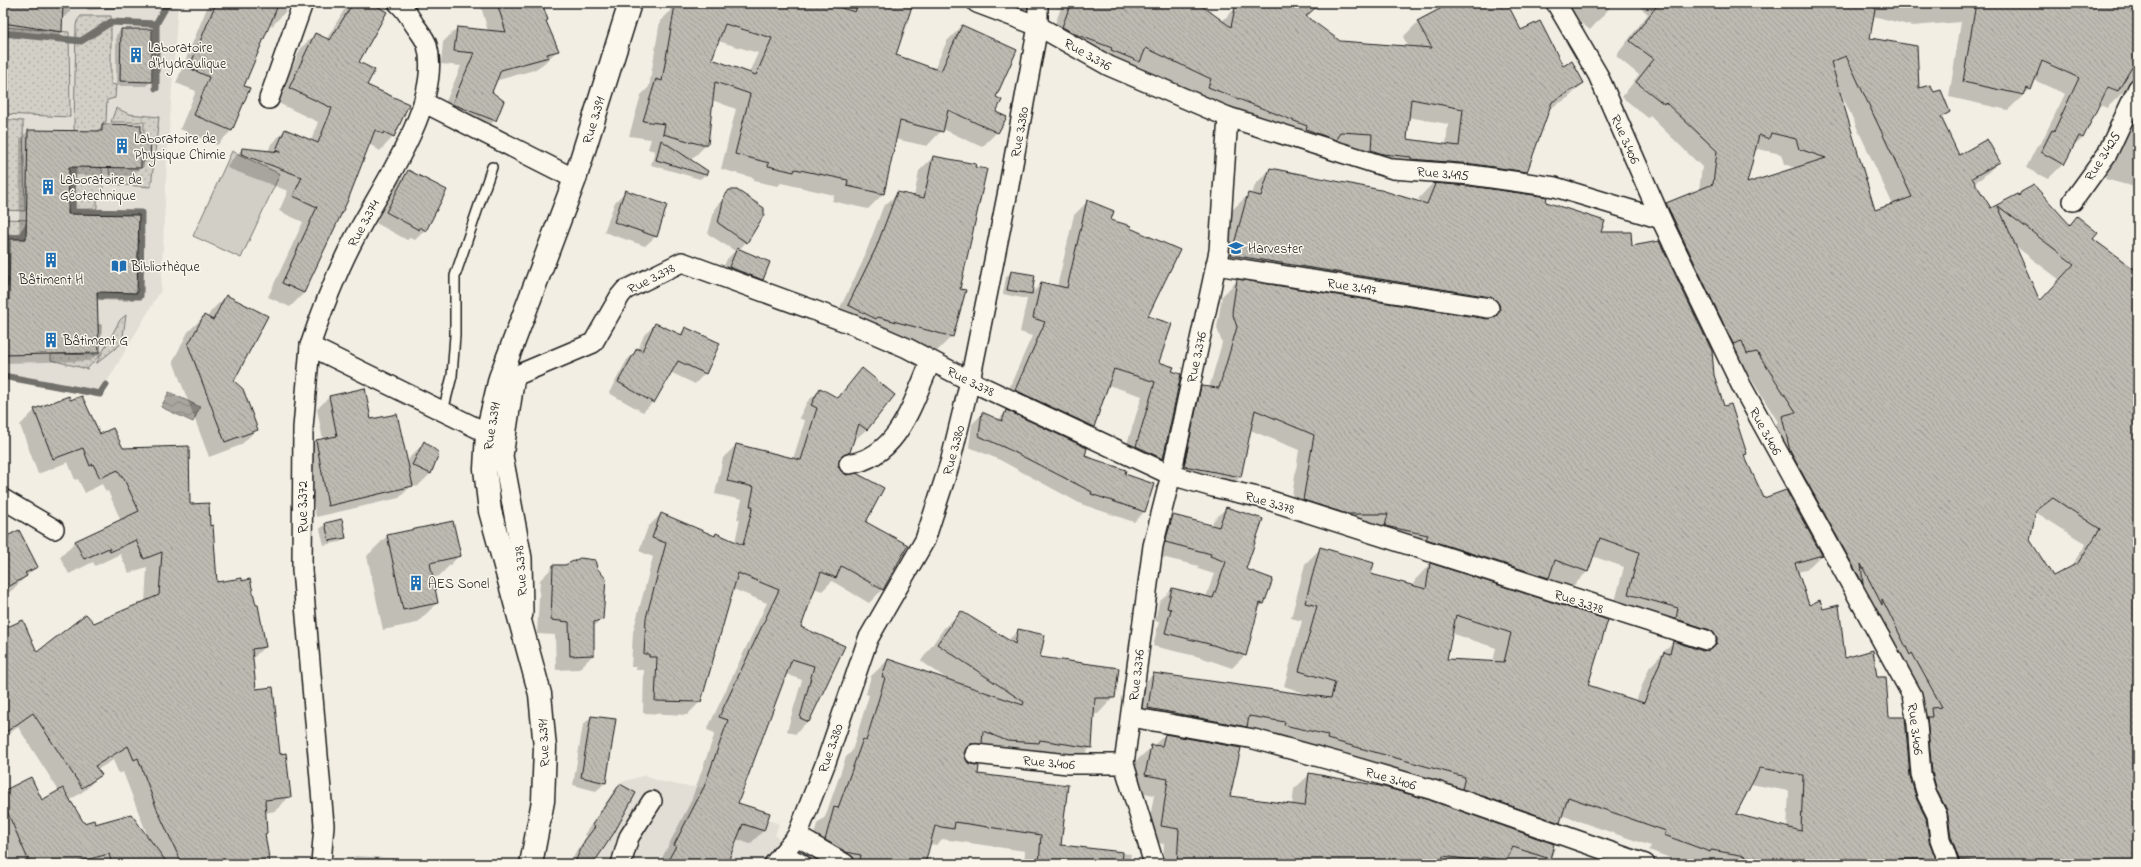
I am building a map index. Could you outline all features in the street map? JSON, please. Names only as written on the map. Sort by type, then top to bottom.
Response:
[{"type":"main road","name":"Rue 3.391","points":[[531,864],[543,801],[545,748],[540,694],[490,511],[485,469],[487,433],[500,378],[575,179],[630,3]]},
{"type":"street","points":[[268,99],[303,3]]},
{"type":"street","name":"Rue 3.374","points":[[310,346],[329,289],[355,236],[400,156],[425,103],[430,69],[427,44],[405,9],[398,3]]},
{"type":"street","name":"Rue 3.376","points":[[977,3],[1038,26],[1109,66],[1228,117],[1219,251],[1171,475],[1153,546],[1124,764],[1154,864]]},
{"type":"street","name":"Rue 3.380","points":[[778,859],[797,836],[823,769],[868,639],[925,540],[950,463],[970,381],[1008,191],[1038,26],[1038,3]]},
{"type":"street","name":"Rue 3.406","points":[[1556,3],[1598,75],[1661,219],[1741,384],[1912,695],[1917,724],[1921,774],[1927,794],[1938,815],[1940,839],[1949,864]]},
{"type":"street","name":"Rue 3.425","points":[[2073,201],[2107,154],[2138,88]]},
{"type":"street","points":[[425,103],[575,179]]},
{"type":"street","name":"Rue 3.495","points":[[1228,117],[1393,169],[1471,175],[1555,187],[1661,219]]},
{"type":"street","name":"Rue 3.378","points":[[524,632],[522,558],[503,456],[515,376],[593,342],[625,290],[682,262],[854,325],[907,348],[970,381],[1171,475],[1213,487],[1262,498],[1706,640]]},
{"type":"street","name":"Rue 3.497","points":[[1216,265],[1489,308]]},
{"type":"street","points":[[310,346],[487,433]]},
{"type":"street","name":"Rue 3.372","points":[[310,346],[303,428],[302,570],[324,825],[321,864]]},
{"type":"street","points":[[850,464],[862,462],[875,456],[888,446],[902,425],[931,361]]},
{"type":"street","points":[[3,499],[54,529]]},
{"type":"street","name":"Rue 3.406","points":[[1131,717],[1254,739],[1341,763],[1433,790],[1644,864]]},
{"type":"street","name":"Rue 3.406","points":[[975,754],[1068,764],[1124,764]]},
{"type":"street","points":[[621,864],[629,837],[652,801]]},
{"type":"street","points":[[797,836],[845,864]]},
{"type":"street","points":[[778,859],[801,864]]},
{"type":"lane","points":[[443,411],[452,376],[455,335],[455,276],[492,167]]},
{"type":"shaded area","points":[[3,3],[178,3],[167,160],[161,290],[100,394],[3,376]]},
{"type":"shaded area","points":[[87,3],[115,3],[115,8],[89,9],[87,8]]},
{"type":"shaded area","points":[[81,16],[111,16],[111,84],[116,85],[115,98],[107,100],[106,122],[103,122],[103,148],[79,156],[74,128],[76,26],[77,21]]},
{"type":"shaded area","points":[[3,27],[69,32],[70,117],[3,114]]},
{"type":"shaded area","points":[[116,108],[129,114],[159,117],[151,187],[110,184],[109,167],[143,167],[144,122],[111,122]]},
{"type":"shaded area","points":[[3,119],[23,121],[25,211],[3,210]]},
{"type":"shaded area","points":[[232,151],[280,174],[241,258],[193,236]]},
{"type":"shaded area","points":[[76,166],[102,168],[103,188],[97,202],[97,208],[95,209],[75,210]]},
{"type":"shaded area","points":[[3,219],[33,220],[35,239],[8,237],[8,287],[3,287]]},
{"type":"shaded area","points":[[126,315],[122,343],[96,364],[120,320]]},
{"type":"shaded area","points":[[91,325],[101,325],[100,355],[87,369],[51,360],[51,354],[98,355],[99,326]]},
{"type":"shaded area","points":[[645,775],[659,781],[682,786],[702,787],[721,797],[770,813],[768,820],[779,824],[775,835],[794,852],[814,864],[574,864],[585,843],[584,841],[595,827],[592,825],[619,783]]},
{"type":"water","points":[[169,392],[200,407],[193,422],[161,407]]},
{"type":"building","points":[[3,3],[63,3],[62,32],[3,23]]},
{"type":"building","points":[[216,3],[279,3],[244,86],[250,88],[232,131],[194,115],[209,77],[189,68]]},
{"type":"building","points":[[353,3],[372,3],[387,12],[359,62],[375,70],[367,85],[409,104],[394,137],[384,132],[383,134],[375,130],[348,200],[304,293],[282,283],[317,207],[293,196],[302,177],[241,154],[242,148],[281,152],[276,150],[285,129],[318,143],[332,108],[289,88],[315,33],[330,40]]},
{"type":"building","points":[[497,3],[542,3],[548,20],[546,21],[559,51],[547,54],[549,57],[501,70],[492,92],[504,101],[496,121],[452,104],[474,53],[454,51],[457,27],[506,32]]},
{"type":"building","points":[[682,3],[824,3],[855,12],[858,3],[913,3],[896,55],[941,71],[962,25],[1017,50],[996,97],[1002,100],[996,112],[1007,117],[998,133],[948,110],[943,132],[900,121],[884,194],[847,186],[848,180],[795,169],[794,172],[768,166],[769,163],[735,154],[750,94],[715,82],[708,144],[699,144],[663,134],[665,124],[643,121],[656,79],[662,81],[675,5],[681,6]],"holes":[[[725,24],[772,38],[756,75],[712,59]]]},
{"type":"building","points":[[1071,3],[1198,3],[1231,27],[1236,3],[1321,3],[1306,16],[1340,41],[1432,48],[1417,21],[1451,3],[1507,3],[1521,30],[1540,21],[1563,66],[1572,61],[1584,83],[1552,102],[1527,172],[1473,164],[1411,159],[1411,157],[1383,154],[1371,150],[1372,134],[1340,132],[1336,140],[1306,129],[1307,126],[1208,87],[1211,79],[1146,48],[1140,62],[1111,50],[1112,48],[1075,34],[1062,27]],"holes":[[[1411,99],[1463,109],[1459,146],[1407,139]]]},
{"type":"building","points":[[1659,3],[1876,3],[1870,38],[1917,46],[1919,88],[1930,85],[1934,92],[1941,90],[1950,112],[1941,117],[1959,155],[1987,139],[2000,162],[1972,178],[1991,208],[2018,194],[2019,196],[2021,192],[2034,185],[2070,225],[2077,216],[2098,233],[2093,239],[2138,272],[2138,864],[1979,864],[1979,862],[1959,860],[1951,836],[1947,810],[1937,791],[1932,772],[1927,717],[1932,717],[1931,708],[1942,707],[1912,653],[1910,655],[1882,599],[1882,605],[1861,564],[1863,584],[1790,451],[1782,416],[1796,412],[1757,352],[1747,354],[1742,341],[1733,344],[1666,203],[1713,184],[1717,151],[1665,102],[1664,104],[1636,82],[1654,59],[1630,41]],"holes":[[[1846,56],[1912,197],[1875,210],[1831,62]],[[1771,133],[1796,139],[1799,149],[1826,158],[1747,183],[1759,135],[1769,139]],[[1998,206],[2074,264],[2040,301]],[[2053,498],[2100,529],[2078,563],[2053,576],[2030,540],[2036,511]]]},
{"type":"building","points":[[1976,3],[2138,3],[2138,69],[2132,67],[2118,91],[2108,87],[2083,138],[2079,136],[2064,165],[2041,152],[2052,130],[2054,131],[2079,78],[2042,61],[2031,90],[2027,88],[2024,95],[1963,82]]},
{"type":"building","name":"Laboratoire d'Hydraulique","points":[[121,29],[152,29],[152,82],[120,81]]},
{"type":"building","points":[[102,124],[141,125],[141,139],[151,140],[150,159],[141,157],[141,168],[69,167],[68,214],[139,215],[137,293],[97,292],[99,353],[3,355],[3,301],[9,300],[10,239],[26,239],[28,130],[102,131]]},
{"type":"building","points":[[661,140],[708,171],[706,175],[656,160]]},
{"type":"building","points":[[933,156],[976,164],[975,167],[987,169],[960,289],[966,290],[953,337],[878,317],[876,319],[848,305],[876,248],[897,192],[924,198]]},
{"type":"building","points":[[1270,168],[1381,190],[1427,204],[1435,184],[1432,183],[1470,186],[1547,197],[1546,202],[1605,221],[1601,232],[1631,232],[1632,246],[1659,241],[1712,351],[1714,375],[1724,406],[1731,404],[1747,454],[1744,455],[1764,498],[1786,490],[1822,555],[1795,563],[1809,605],[1820,600],[1823,609],[1839,605],[1845,658],[1873,650],[1877,677],[1886,677],[1889,717],[1905,717],[1910,777],[1917,800],[1926,818],[1929,841],[1936,859],[1900,859],[1899,864],[1744,864],[1746,856],[1711,850],[1710,852],[1664,835],[1666,831],[1568,797],[1560,823],[1462,789],[1465,777],[1327,739],[1328,735],[1284,725],[1285,722],[1249,716],[1247,727],[1148,708],[1153,673],[1331,698],[1335,682],[1299,671],[1317,606],[1305,603],[1320,547],[1374,563],[1371,574],[1426,589],[1430,563],[1608,620],[1588,685],[1644,703],[1664,652],[1670,654],[1673,641],[1703,651],[1713,648],[1717,643],[1717,637],[1710,630],[1676,619],[1678,608],[1628,594],[1639,552],[1600,538],[1588,572],[1555,560],[1549,578],[1426,539],[1428,535],[1385,526],[1388,514],[1347,514],[1303,500],[1314,435],[1255,410],[1241,477],[1184,466],[1201,386],[1219,388],[1237,327],[1232,312],[1237,279],[1487,319],[1493,318],[1500,310],[1499,304],[1491,297],[1231,255],[1248,193],[1261,196]],"holes":[[[1456,615],[1511,633],[1504,662],[1447,659]],[[1760,768],[1803,775],[1801,831],[1736,814]]]},
{"type":"building","points":[[408,170],[447,190],[426,231],[420,227],[419,230],[386,212]]},
{"type":"building","points":[[625,190],[667,205],[657,237],[614,222]]},
{"type":"building","points":[[729,190],[737,190],[764,208],[764,215],[747,243],[718,223],[724,197]]},
{"type":"building","points":[[1087,200],[1114,211],[1111,220],[1131,226],[1130,228],[1180,250],[1148,316],[1172,324],[1159,362],[1174,367],[1172,371],[1181,374],[1163,459],[1136,446],[1155,382],[1114,369],[1094,427],[1015,390],[1045,322],[1033,318],[1041,282],[1067,288]]},
{"type":"building","points":[[737,248],[770,262],[763,280],[729,267]]},
{"type":"building","points":[[1011,271],[1035,275],[1032,294],[1007,290]]},
{"type":"building","points":[[226,295],[268,316],[234,381],[243,389],[258,430],[225,442],[188,345],[204,315],[213,320]]},
{"type":"building","points":[[655,323],[682,335],[685,327],[720,343],[706,374],[678,361],[654,403],[618,382],[637,348],[642,351]]},
{"type":"building","points":[[862,368],[895,395],[867,430],[859,424],[850,452],[841,457],[838,467],[846,475],[856,473],[884,488],[866,522],[908,545],[883,590],[841,566],[836,578],[821,572],[801,627],[845,646],[809,722],[800,718],[814,666],[792,659],[738,803],[770,813],[764,831],[743,824],[727,864],[666,864],[676,846],[674,845],[704,787],[728,720],[719,717],[779,590],[738,573],[701,702],[655,701],[657,657],[649,657],[649,654],[644,654],[646,618],[666,543],[652,538],[661,513],[715,536],[716,533],[743,545],[753,506],[750,506],[754,487],[727,481],[736,444],[801,460],[817,408],[811,405],[820,388],[838,398]]},
{"type":"building","points":[[365,388],[371,419],[397,414],[413,486],[328,506],[316,440],[337,436],[329,396]]},
{"type":"building","points":[[69,396],[70,400],[82,396],[100,434],[113,428],[123,448],[189,446],[190,504],[209,503],[210,526],[213,525],[217,582],[242,578],[242,581],[250,579],[256,605],[258,605],[266,647],[252,649],[256,689],[273,687],[280,754],[286,753],[291,797],[265,800],[267,833],[265,834],[270,864],[182,864],[156,807],[138,758],[134,760],[128,746],[95,766],[102,775],[82,788],[33,713],[3,734],[3,629],[23,620],[37,652],[86,614],[94,623],[159,595],[162,552],[144,559],[136,540],[110,552],[109,548],[84,559],[75,541],[139,511],[123,477],[122,478],[118,470],[100,478],[93,464],[90,466],[83,448],[53,459],[34,409]]},
{"type":"building","points":[[1006,410],[1087,448],[1085,456],[1126,470],[1125,474],[1154,484],[1145,512],[1091,494],[1092,492],[1010,450],[979,436],[982,412],[1002,421]]},
{"type":"building","points":[[424,441],[439,453],[431,474],[412,465]]},
{"type":"building","points":[[1226,507],[1263,519],[1246,569],[1273,579],[1264,604],[1260,603],[1246,656],[1213,645],[1165,633],[1171,609],[1167,608],[1172,588],[1213,598],[1226,562],[1210,556],[1211,554],[1165,542],[1173,515],[1219,527]]},
{"type":"building","points":[[342,519],[346,538],[329,541],[325,523]]},
{"type":"building","name":"AES Sonel","points":[[453,521],[461,556],[430,563],[438,603],[403,610],[387,535]]},
{"type":"building","points":[[19,530],[38,567],[25,573],[27,576],[3,590],[3,538]]},
{"type":"building","points":[[580,558],[595,560],[597,568],[606,579],[603,619],[594,622],[594,655],[570,656],[569,622],[551,620],[553,565],[565,565]]},
{"type":"building","points":[[961,611],[1015,644],[1018,629],[1045,635],[1040,657],[1119,668],[1115,698],[1095,698],[1092,748],[1040,740],[1039,743],[1007,741],[983,731],[982,744],[970,744],[964,753],[968,763],[979,766],[978,774],[1068,785],[1061,845],[1123,852],[1122,864],[1039,864],[1041,835],[955,822],[954,829],[935,826],[925,864],[859,864],[861,855],[846,852],[825,840],[834,807],[838,808],[863,739],[866,741],[885,678],[882,677],[888,659],[1023,705],[1024,702],[937,644]]},
{"type":"building","points":[[591,716],[616,719],[606,783],[581,777]]},
{"type":"building","points":[[1165,734],[1241,748],[1230,796],[1305,806],[1309,773],[1380,786],[1430,800],[1554,844],[1550,859],[1513,847],[1506,861],[1482,857],[1480,861],[1443,856],[1442,864],[1177,864],[1179,829],[1161,826],[1168,779],[1145,775],[1151,745],[1162,746]]},
{"type":"building","points":[[31,777],[42,800],[63,788],[84,823],[94,820],[95,824],[131,814],[168,864],[112,864],[109,854],[70,864],[30,864],[3,802],[3,791]]},
{"type":"building","points":[[620,784],[636,793],[614,833],[593,864],[574,864],[585,840],[595,827],[592,825]]},
{"type":"waterway","points":[[156,88],[156,24],[168,3]]},
{"type":"waterway","points":[[3,33],[81,41],[111,22],[156,24]]},
{"type":"waterway","points":[[72,158],[72,216]]},
{"type":"waterway","points":[[71,212],[141,213],[140,296],[100,296],[95,284]]},
{"type":"waterway","points":[[21,237],[31,221]]},
{"type":"waterway","points":[[3,237],[24,238]]},
{"type":"waterway","points":[[3,281],[17,281]]},
{"type":"waterway","points":[[3,376],[100,394],[106,385]]},
{"type":"place","name":"Laboratoire d'Hydraulique","points":[[136,55]]},
{"type":"place","name":"Laboratoire de Physique Chimie","points":[[122,146]]},
{"type":"place","name":"Laboratoire de Géotechnique","points":[[48,187]]},
{"type":"place","name":"Harvester","points":[[1236,248]]},
{"type":"place","name":"Bâtiment H","points":[[51,260]]},
{"type":"place","name":"Bibliothèque","points":[[119,266]]},
{"type":"place","name":"Bâtiment G","points":[[51,340]]},
{"type":"place","name":"AES Sonel","points":[[416,583]]}]
